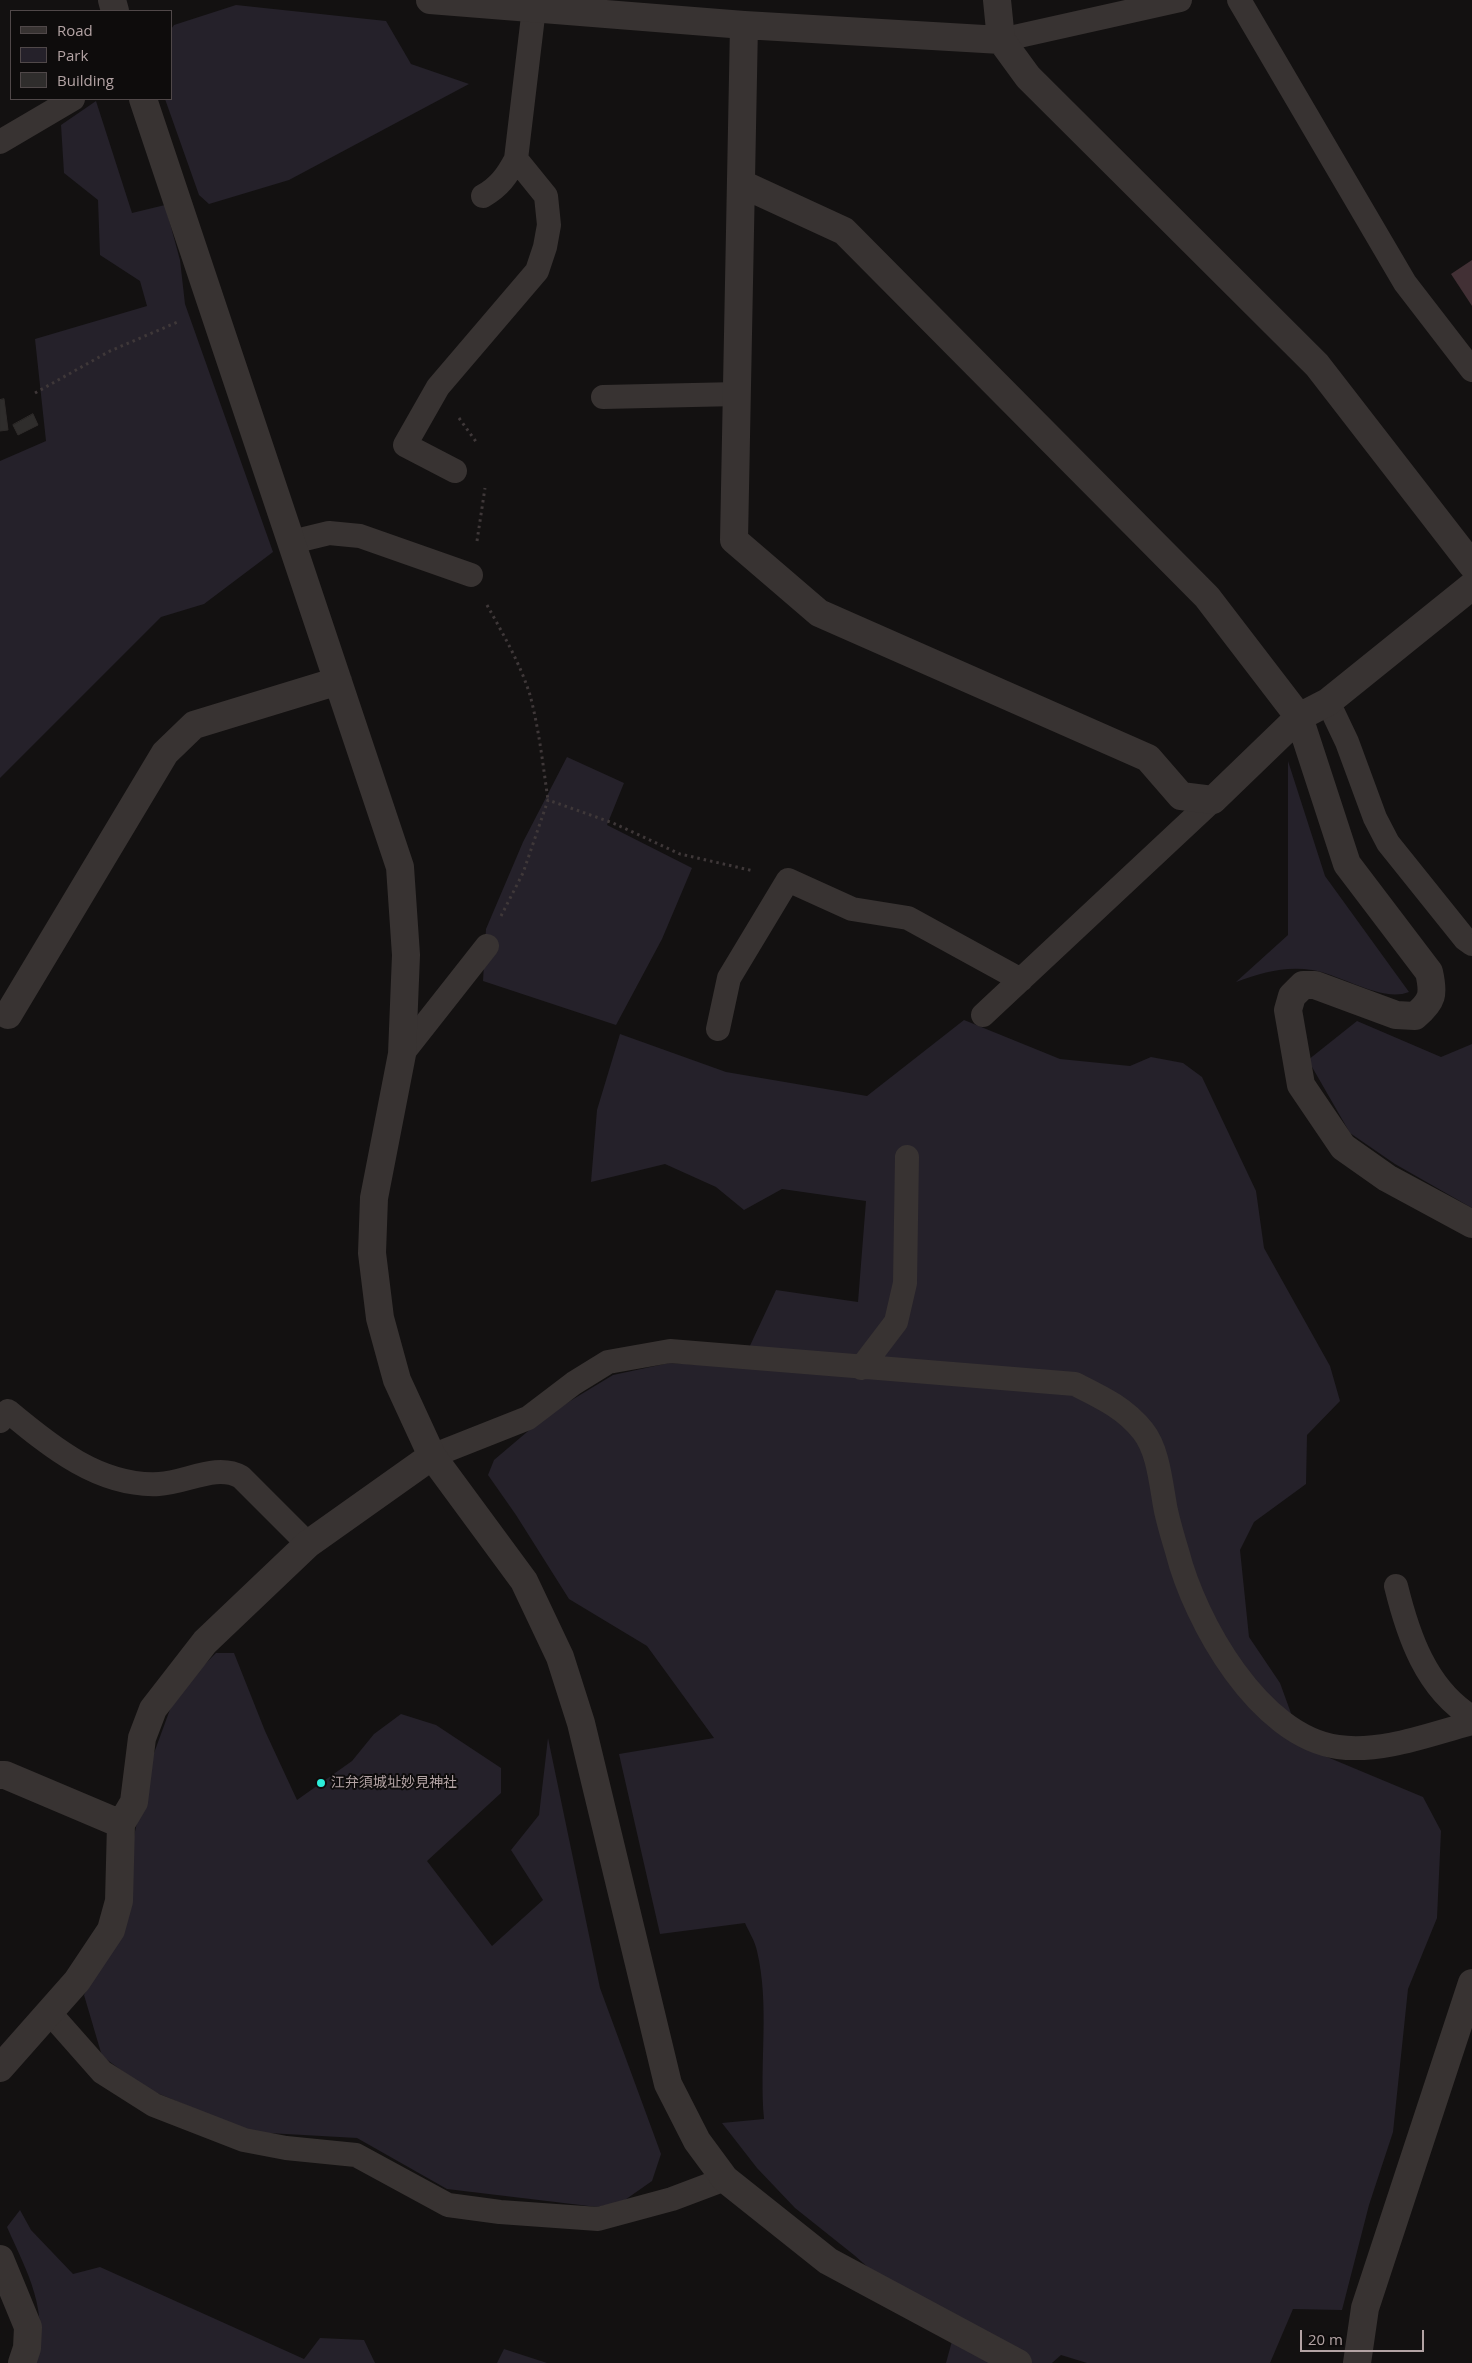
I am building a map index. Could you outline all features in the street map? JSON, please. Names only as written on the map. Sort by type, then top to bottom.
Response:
[{"type":"street","points":[[430,0],[744,25],[1001,40]]},
{"type":"street","points":[[997,0],[1001,40],[1028,76],[1317,365],[1472,565]]},
{"type":"street","points":[[744,25],[734,540],[819,613],[1148,758],[1181,796],[1213,800],[1299,717],[1328,702],[1472,586]]},
{"type":"street","points":[[143,100],[214,306],[400,867],[406,955],[402,1054],[374,1198],[372,1253],[380,1318],[397,1380],[432,1456],[524,1581],[560,1657],[581,1723],[668,2084],[697,2141],[725,2179],[828,2261],[1018,2363]]},
{"type":"street","points":[[742,184],[844,231],[1207,597],[1299,717],[1347,864],[1428,972],[1433,990],[1427,1006],[1415,1016],[1396,1015],[1315,984],[1303,985],[1292,996],[1288,1010],[1302,1085],[1343,1147],[1387,1178],[1472,1224]]},
{"type":"street","points":[[8,1015],[165,753],[194,725],[338,681]]},
{"type":"street","points":[[0,2068],[77,1982],[111,1930],[119,1902],[121,1824],[134,1802],[142,1738],[153,1709],[205,1642],[308,1544],[432,1456]]},
{"type":"street","points":[[0,1775],[5,1775],[121,1824]]},
{"type":"street","points":[[1357,2363],[1365,2308],[1472,1983]]},
{"type":"street","points":[[0,2260],[28,2328],[27,2348],[22,2363]]},
{"type":"lane","points":[[1001,40],[1180,0]]},
{"type":"lane","points":[[1239,0],[1405,282],[1472,370]]},
{"type":"lane","points":[[483,196],[496,189],[507,177],[516,159],[534,8]]},
{"type":"lane","points":[[0,142],[72,100]]},
{"type":"lane","points":[[455,471],[405,445],[438,387],[537,271],[545,247],[549,225],[546,196],[516,159]]},
{"type":"lane","points":[[603,397],[738,394]]},
{"type":"lane","points":[[292,542],[329,533],[360,536],[471,575]]},
{"type":"lane","points":[[1328,702],[1347,742],[1375,818],[1388,843],[1465,939],[1472,944]]},
{"type":"lane","points":[[984,1015],[1213,800]]},
{"type":"lane","points":[[718,1029],[729,978],[788,880],[852,909],[908,918],[1021,980]]},
{"type":"lane","points":[[402,1054],[487,946]]},
{"type":"lane","points":[[860,1368],[896,1322],[905,1283],[907,1157]]},
{"type":"lane","points":[[432,1456],[528,1418],[574,1382],[608,1362],[670,1351],[860,1368],[1076,1384],[1117,1405],[1144,1432],[1154,1458],[1182,1572],[1209,1630],[1249,1690],[1284,1723],[1311,1739],[1339,1747],[1382,1746],[1472,1723]]},
{"type":"lane","points":[[0,1421],[8,1411],[73,1460],[104,1475],[134,1483],[159,1484],[180,1482],[216,1472],[232,1472],[241,1476],[308,1544]]},
{"type":"lane","points":[[1396,1586],[1404,1620],[1423,1666],[1455,1707],[1472,1717]]},
{"type":"lane","points":[[49,2012],[102,2072],[154,2105],[244,2140],[286,2148],[356,2155],[448,2205],[500,2212],[598,2219],[672,2199],[725,2179]]},
{"type":"path","points":[[35,393],[110,351],[214,306]]},
{"type":"path","points":[[487,946],[523,873],[548,800],[612,823],[680,854],[788,880]]},
{"type":"green space","points":[[236,5],[386,21],[411,64],[469,84],[289,180],[209,204],[199,195],[165,100],[172,100],[172,28],[174,25]]},
{"type":"green space","points":[[96,101],[132,213],[165,205],[180,260],[185,304],[273,552],[204,604],[161,617],[0,778],[0,461],[46,441],[35,339],[147,306],[140,281],[100,255],[98,200],[64,173],[61,125]]},
{"type":"green space","points":[[567,757],[624,783],[607,825],[692,868],[662,939],[616,1025],[483,981],[486,929],[523,842]]},
{"type":"green space","points":[[1288,761],[1325,876],[1409,992],[1386,994],[1323,973],[1302,969],[1273,971],[1236,982],[1288,935]]},
{"type":"green space","points":[[964,1020],[1060,1059],[1130,1066],[1151,1057],[1183,1063],[1202,1077],[1256,1191],[1264,1248],[1330,1366],[1340,1401],[1307,1435],[1306,1484],[1254,1522],[1240,1550],[1249,1637],[1280,1683],[1296,1727],[1308,1749],[1423,1797],[1441,1831],[1437,1918],[1408,1989],[1393,2132],[1369,2205],[1342,2310],[1293,2309],[1270,2363],[1087,2363],[1061,2355],[1052,2363],[946,2363],[952,2341],[854,2255],[795,2208],[757,2168],[722,2123],[764,2119],[764,2014],[761,1972],[756,1947],[745,1923],[660,1934],[619,1754],[714,1738],[647,1646],[569,1599],[516,1515],[488,1475],[494,1460],[547,1415],[613,1375],[669,1363],[740,1367],[776,1290],[858,1302],[866,1201],[782,1189],[744,1210],[716,1187],[665,1164],[591,1182],[597,1110],[620,1034],[726,1072],[867,1096]]},
{"type":"green space","points":[[1357,1021],[1441,1057],[1472,1044],[1472,1208],[1395,1164],[1350,1133],[1308,1060]]},
{"type":"green space","points":[[216,1653],[234,1653],[265,1731],[297,1800],[352,1761],[374,1734],[401,1714],[436,1725],[501,1768],[501,1793],[427,1861],[492,1946],[543,1900],[511,1850],[539,1815],[548,1738],[600,1988],[661,2154],[652,2181],[622,2202],[597,2207],[447,2189],[357,2138],[250,2132],[145,2088],[102,2056],[84,1995],[122,1919],[132,1845],[150,1764],[176,1693]]},
{"type":"green space","points":[[20,2210],[31,2230],[73,2274],[100,2267],[304,2359],[320,2338],[364,2340],[375,2363],[34,2363],[39,2345],[40,2327],[38,2310],[29,2277],[7,2227]]},
{"type":"green space","points":[[504,2349],[547,2363],[497,2363]]},
{"type":"shaded area","points":[[1472,260],[1472,306],[1451,274]]},
{"type":"building","points":[[4,399],[8,430],[0,431],[0,400]]},
{"type":"building","points":[[33,414],[38,425],[18,435],[13,425]]},
{"type":"place","name":"江弁須城址妙見神社","points":[[321,1783]]}]
